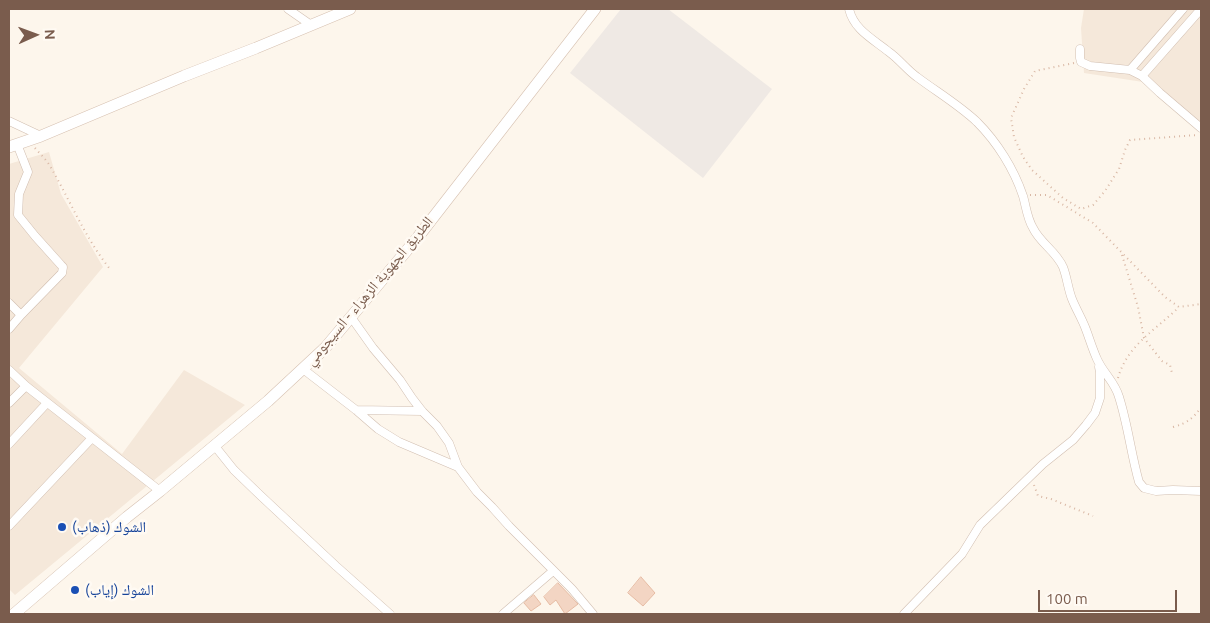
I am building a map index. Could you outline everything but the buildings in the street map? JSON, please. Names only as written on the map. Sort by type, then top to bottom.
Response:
[{"type":"main road","points":[[13,146],[350,9]]},
{"type":"main road","name":"الطريق الجهوية الزهراء - السيجومي","points":[[14,614],[127,517],[268,401],[325,348],[418,237],[595,9]]},
{"type":"street","points":[[288,9],[311,25]]},
{"type":"street","points":[[849,9],[851,17],[859,29],[874,42],[890,52],[915,76],[968,114],[993,141],[1006,159],[1014,174],[1033,228],[1042,241],[1055,254],[1063,267],[1072,298],[1098,361],[1100,372],[1100,398],[1094,413],[1086,425],[1073,440],[1035,472],[980,525],[962,554],[904,614]]},
{"type":"street","points":[[1130,70],[1183,9]]},
{"type":"street","points":[[1142,76],[1201,9]]},
{"type":"street","points":[[1080,49],[1081,62],[1090,66],[1130,70],[1142,76],[1201,128]]},
{"type":"street","points":[[9,121],[41,136]]},
{"type":"street","points":[[9,329],[63,270],[61,265],[17,213],[19,194],[28,172],[13,146]]},
{"type":"street","points":[[9,303],[21,315]]},
{"type":"street","points":[[352,317],[373,348],[400,380],[422,411],[437,426],[448,443],[458,468],[477,492],[572,589],[593,614]]},
{"type":"street","points":[[1098,361],[1116,388],[1123,410],[1139,482],[1144,488],[1156,491],[1201,491]]},
{"type":"street","points":[[303,369],[378,429],[400,442],[458,468]]},
{"type":"street","points":[[9,370],[47,403],[160,491]]},
{"type":"street","points":[[9,403],[26,386]]},
{"type":"street","points":[[9,444],[47,403]]},
{"type":"street","points":[[356,410],[422,411]]},
{"type":"street","points":[[9,526],[92,438]]},
{"type":"street","points":[[214,445],[234,470],[261,496],[390,614]]},
{"type":"street","points":[[503,614],[553,571]]},
{"type":"path","points":[[1081,62],[1035,71],[1024,89],[1011,118],[1014,137],[1023,156],[1032,170],[1062,198],[1081,209],[1092,205],[1105,191],[1119,170],[1124,150],[1130,140],[1201,134]]},
{"type":"path","points":[[29,140],[49,164],[101,259],[110,269]]},
{"type":"path","points":[[1022,195],[1047,195],[1092,223],[1165,297],[1179,306],[1201,304]]},
{"type":"path","points":[[1122,253],[1138,307],[1144,338],[1162,361],[1170,365],[1172,373]]},
{"type":"path","points":[[1116,388],[1122,367],[1128,356],[1144,338],[1179,306]]},
{"type":"path","points":[[1173,427],[1185,423],[1201,407]]},
{"type":"path","points":[[1035,472],[1033,484],[1038,496],[1093,516]]},
{"type":"shaded area","points":[[621,9],[668,9],[772,89],[703,178],[570,73]]},
{"type":"shaded area","points":[[1084,9],[1201,9],[1201,132],[1143,82],[1084,73],[1081,28]]},
{"type":"shaded area","points":[[49,152],[61,194],[103,267],[19,368],[122,454],[184,370],[245,405],[15,595],[9,589],[9,164]]},
{"type":"place","name":"الشوك (ذهاب)","points":[[62,527]]},
{"type":"place","name":"الشوك (إياب)","points":[[75,590]]}]
